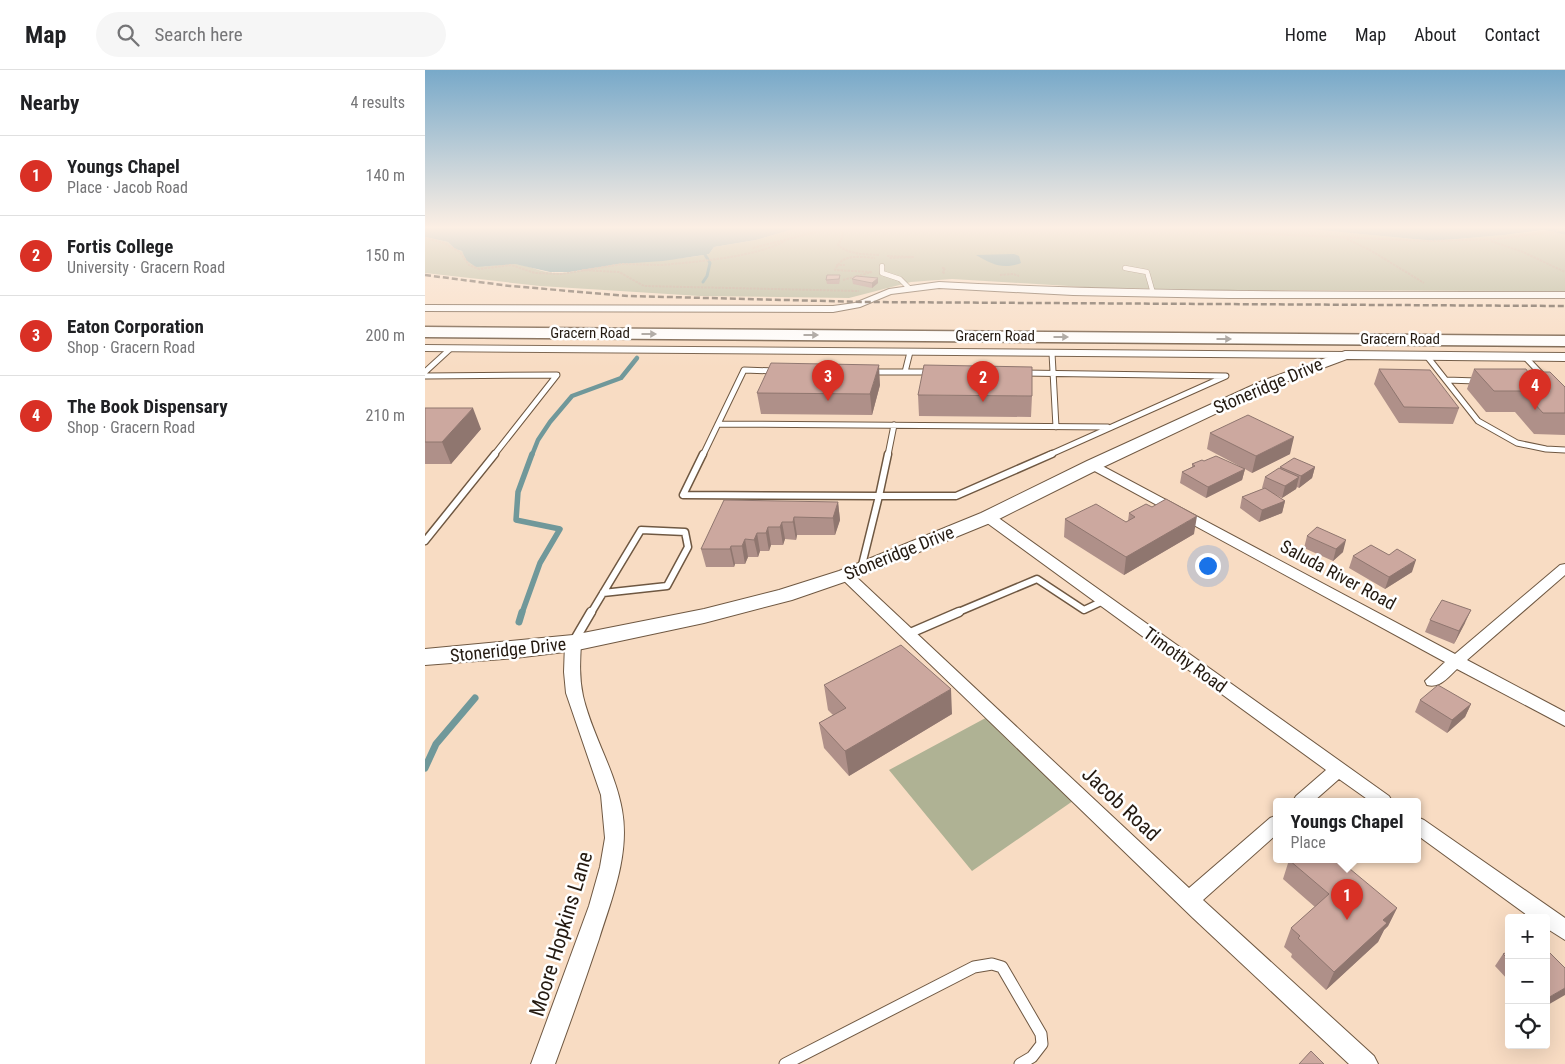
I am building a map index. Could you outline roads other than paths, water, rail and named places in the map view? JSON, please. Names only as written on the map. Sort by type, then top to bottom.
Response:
[{"type":"highway","points":[[425,318],[1565,326]]},
{"type":"highway","points":[[425,332],[1565,341]]},
{"type":"highway","points":[[425,338],[539,333]]},
{"type":"street","points":[[425,308],[833,309],[857,305],[882,294],[909,288],[939,285],[1058,292],[1565,295]]},
{"type":"street","name":"Gracern Road","points":[[425,348],[1565,357]]},
{"type":"street","name":"Stoneridge Drive","points":[[425,657],[506,651],[573,643],[704,616],[785,595],[854,572],[988,517],[1093,465],[1267,384],[1345,355]]},
{"type":"street","name":"Saluda River Road","points":[[1093,465],[1565,720]]},
{"type":"street","name":"Timothy Road","points":[[988,517],[1379,798]]},
{"type":"street","points":[[1433,681],[1565,568]]},
{"type":"street","name":"Jacob Road","points":[[854,572],[908,634],[1189,900],[1366,1064]]},
{"type":"street","name":"Moore Hopkins Lane","points":[[543,1064],[586,947],[608,874],[615,828],[608,790],[596,749],[576,699],[572,668],[573,643]]},
{"type":"street","points":[[1305,798],[1338,770]]},
{"type":"street","points":[[1189,900],[1273,826]]},
{"type":"street","points":[[1421,828],[1565,930]]},
{"type":"lane","points":[[886,274],[900,279],[909,288]]},
{"type":"lane","points":[[1148,274],[1153,293]]},
{"type":"lane","points":[[425,374],[450,349]]},
{"type":"lane","points":[[905,372],[910,352]]},
{"type":"lane","points":[[1052,353],[1056,427]]},
{"type":"lane","points":[[1427,355],[1478,421],[1517,443],[1546,449],[1565,450]]},
{"type":"lane","points":[[1524,356],[1548,381],[1539,381]]},
{"type":"lane","points":[[782,371],[744,370],[683,495],[956,496],[1227,376],[1014,373]]},
{"type":"lane","points":[[867,372],[935,372]]},
{"type":"lane","points":[[425,374],[557,375],[425,541]]},
{"type":"lane","points":[[1446,380],[1483,381]]},
{"type":"lane","points":[[718,424],[1111,427]]},
{"type":"lane","points":[[854,572],[879,496],[894,426]]},
{"type":"lane","points":[[573,643],[603,592],[641,530],[685,532],[688,547],[667,586],[603,592]]},
{"type":"lane","points":[[908,634],[1037,579],[1084,610],[1103,601]]},
{"type":"lane","points":[[785,1064],[974,967],[992,964],[1002,967],[1041,1034],[1042,1044],[1032,1057],[1020,1064]]},
{"type":"waterway","points":[[703,282],[707,274]]},
{"type":"waterway","points":[[532,455],[538,440],[550,422],[572,396],[621,378],[637,358]]},
{"type":"waterway","points":[[522,613],[540,563],[560,529],[516,520],[518,492],[532,454]]},
{"type":"waterway","points":[[519,622],[522,612]]},
{"type":"waterway","points":[[425,768],[436,744],[475,698]]},
{"type":"railway","points":[[425,275],[510,286],[629,296],[864,302],[1565,306]]},
{"type":"place","name":"Eaton Corporation","points":[[828,401]]},
{"type":"place","name":"Fortis College","points":[[983,402]]},
{"type":"place","name":"The Book Dispensary","points":[[1535,410]]},
{"type":"place","name":"Youngs Chapel","points":[[1347,920]]}]
